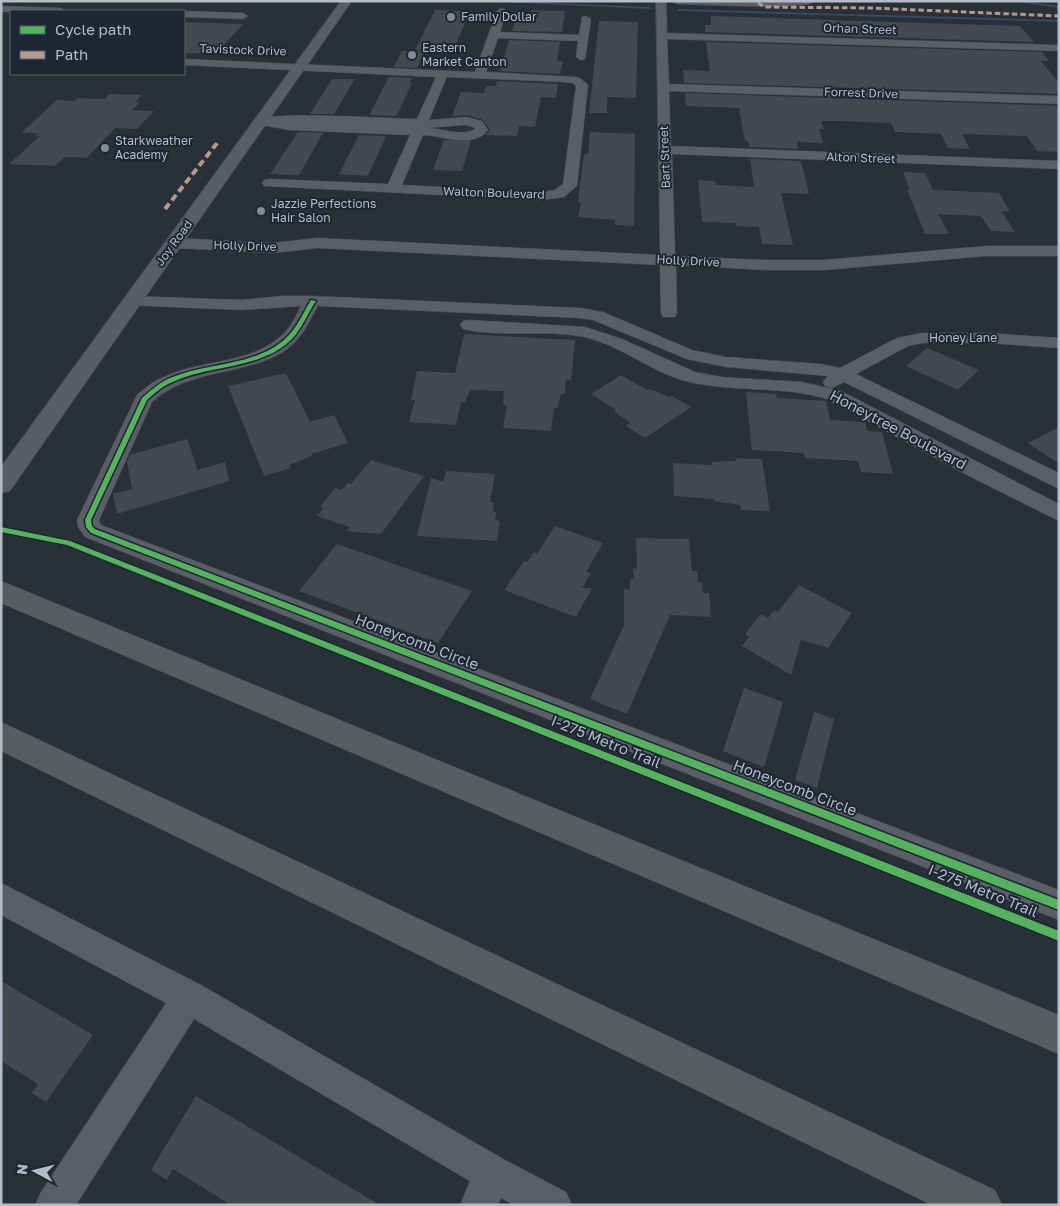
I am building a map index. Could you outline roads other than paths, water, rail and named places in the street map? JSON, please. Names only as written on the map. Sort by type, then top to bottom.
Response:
[{"type":"highway","points":[[1,591],[1059,1035]]},
{"type":"highway","points":[[1,736],[980,1205]]},
{"type":"street","name":"Joy Road","points":[[5,480],[347,1]]},
{"type":"street","name":"Bart Street","points":[[661,1],[670,313]]},
{"type":"street","points":[[677,1],[784,3],[810,1]]},
{"type":"street","points":[[1,9],[31,10]]},
{"type":"street","points":[[479,76],[502,11]]},
{"type":"street","points":[[185,14],[243,16]]},
{"type":"street","points":[[581,57],[586,19]]},
{"type":"street","points":[[493,35],[584,38]]},
{"type":"street","name":"Orhan Street","points":[[661,36],[1059,48]]},
{"type":"street","name":"Tavistock Drive","points":[[185,62],[300,66]]},
{"type":"street","name":"Walton Boulevard","points":[[269,183],[541,196],[559,194],[570,186],[582,85],[576,80],[442,75],[300,66]]},
{"type":"street","points":[[393,189],[442,75]]},
{"type":"street","name":"Forrest Drive","points":[[663,86],[1059,100]]},
{"type":"street","points":[[261,121],[290,126],[345,124],[419,127]]},
{"type":"street","name":"Alton Street","points":[[664,150],[1059,166]]},
{"type":"street","name":"Holly Drive","points":[[179,237],[274,248],[317,243],[668,260],[824,265],[986,251],[1059,251]]},
{"type":"street","name":"Honeytree Boulevard","points":[[132,301],[454,316],[585,332],[602,337],[684,375],[707,380],[787,385],[822,390],[976,472],[1059,513]]},
{"type":"street","name":"Honeycomb Circle","points":[[308,308],[292,336],[273,350],[254,358],[170,380],[151,391],[144,399],[88,520],[89,527],[93,532],[1059,905]]},
{"type":"street","name":"Honeytree Boulevard","points":[[454,316],[580,313],[597,316],[688,354],[726,362],[821,369],[842,374],[1059,482]]},
{"type":"street","points":[[585,332],[597,316]]},
{"type":"street","name":"Honey Lane","points":[[822,390],[842,374],[904,342],[923,338],[986,338],[1059,342]]},
{"type":"street","points":[[726,362],[727,382]]},
{"type":"street","points":[[1,898],[189,997],[485,1189],[552,1205]]},
{"type":"street","points":[[54,1205],[189,997]]},
{"type":"waterway","points":[[482,1],[650,8]]},
{"type":"waterway","points":[[1014,1],[1059,7]]},
{"type":"waterway","points":[[678,10],[1059,21]]},
{"type":"place","name":"Family Dollar","points":[[451,17]]},
{"type":"place","name":"Eastern Market Canton","points":[[412,55]]},
{"type":"place","name":"Starkweather Academy","points":[[105,148]]},
{"type":"place","name":"Jazzie Perfections Hair Salon","points":[[261,211]]}]
